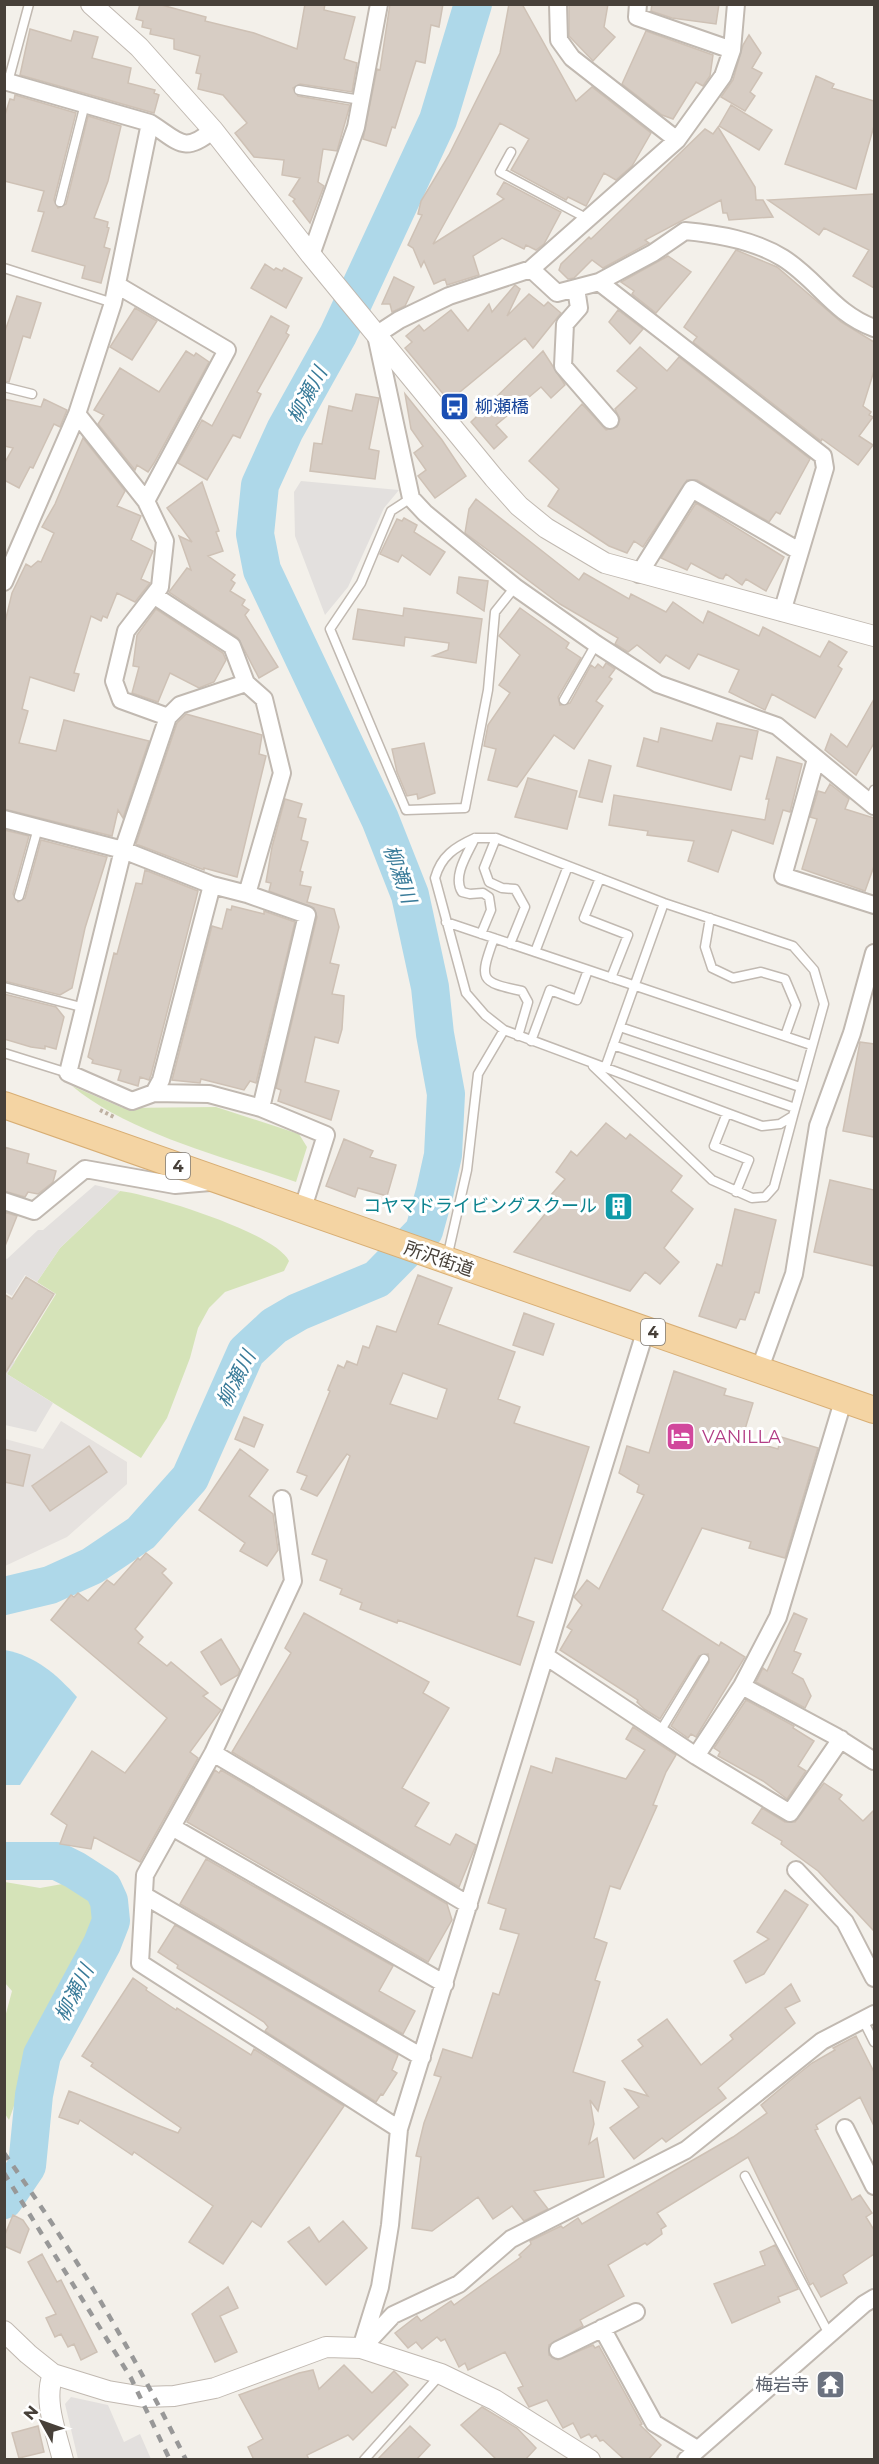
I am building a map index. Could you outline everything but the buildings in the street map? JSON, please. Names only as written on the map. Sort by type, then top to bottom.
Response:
[{"type":"main road","name":"所沢街道","points":[[4,1105],[439,1259],[760,1368],[874,1410]]},
{"type":"street","points":[[91,4],[139,47],[213,130],[314,259],[519,506],[575,548],[605,563],[874,636]]},
{"type":"street","points":[[314,259],[356,126],[379,4]]},
{"type":"street","points":[[558,4],[558,40],[572,58],[677,140]]},
{"type":"street","points":[[638,4],[637,17],[732,50]]},
{"type":"street","points":[[375,333],[449,296],[531,269],[677,140],[723,76],[732,50],[736,4]]},
{"type":"street","points":[[6,81],[150,123],[187,145],[197,144],[213,130]]},
{"type":"street","points":[[4,582],[77,414],[113,303],[150,123]]},
{"type":"street","points":[[531,269],[557,293],[599,282],[653,253],[685,231],[716,234],[748,243],[782,257],[854,320],[874,328]]},
{"type":"street","points":[[599,282],[823,456],[825,468],[782,612]]},
{"type":"street","points":[[117,285],[227,350],[146,501]]},
{"type":"street","points":[[576,288],[579,308],[565,324],[563,366],[610,420]]},
{"type":"street","points":[[375,333],[411,498],[425,513],[515,587],[658,684],[777,726],[816,759],[873,799]]},
{"type":"street","points":[[77,414],[146,501],[165,541],[160,587],[126,631],[114,681],[121,700],[168,717]]},
{"type":"street","points":[[639,574],[692,489],[799,551]]},
{"type":"street","points":[[155,596],[232,646],[246,683],[264,699],[282,773],[247,894]]},
{"type":"street","points":[[246,683],[180,705],[168,717],[123,850],[68,1073],[132,1101],[154,1093],[209,1094],[261,1108],[326,1135],[302,1211]]},
{"type":"street","points":[[816,759],[783,876],[874,905]]},
{"type":"street","points":[[4,819],[123,850],[212,885],[247,894],[307,915],[261,1108]]},
{"type":"street","points":[[154,1093],[161,1080],[212,885]]},
{"type":"street","points":[[760,1368],[794,1274],[818,1126],[852,1033],[874,953]]},
{"type":"street","points":[[4,1202],[34,1211],[85,1169],[175,1185],[220,1181]]},
{"type":"street","points":[[361,2348],[380,2287],[390,2225],[399,2129],[646,1329]]},
{"type":"street","points":[[696,1755],[742,1686],[778,1617],[844,1398]]},
{"type":"street","points":[[282,1499],[293,1581],[213,1753],[145,1875],[146,1896],[140,1963],[399,2129]]},
{"type":"street","points":[[546,1657],[790,1813],[841,1739]]},
{"type":"street","points":[[742,1686],[841,1739],[874,1761]]},
{"type":"street","points":[[213,1753],[469,1905]]},
{"type":"street","points":[[172,1827],[445,1984]]},
{"type":"street","points":[[796,1870],[845,1922],[874,1978]]},
{"type":"street","points":[[146,1896],[422,2057]]},
{"type":"street","points":[[361,2348],[393,2315],[459,2284],[511,2239],[686,2150],[822,2041],[868,2017]]},
{"type":"street","points":[[845,2128],[874,2186]]},
{"type":"street","points":[[602,2328],[654,2423],[692,2455],[874,2298]]},
{"type":"street","points":[[558,2350],[636,2312]]},
{"type":"street","points":[[4,2331],[53,2374],[108,2391],[144,2397],[174,2396],[215,2388],[326,2347],[361,2348],[441,2374],[495,2400],[578,2456]]},
{"type":"street","points":[[53,2374],[48,2387],[49,2402],[63,2460]]},
{"type":"lane","points":[[6,81],[29,4]]},
{"type":"lane","points":[[299,90],[361,100]]},
{"type":"lane","points":[[60,202],[85,104]]},
{"type":"lane","points":[[510,152],[500,172],[588,219]]},
{"type":"lane","points":[[4,268],[113,303]]},
{"type":"lane","points":[[4,387],[32,394]]},
{"type":"lane","points":[[411,498],[391,511],[362,584],[330,629],[406,810],[465,808],[488,690],[495,612],[515,587]]},
{"type":"lane","points":[[564,700],[596,644]]},
{"type":"lane","points":[[19,896],[38,828]]},
{"type":"lane","points":[[475,838],[459,875],[459,887],[462,892],[470,894],[483,892],[489,897],[491,910],[482,934]]},
{"type":"lane","points":[[589,1062],[712,1180],[736,1192],[752,1197],[765,1197],[774,1187],[824,1004],[814,970],[793,946],[664,903],[496,838],[475,838],[448,854],[438,865],[436,890],[466,993],[504,1030],[762,1126],[780,1124],[794,1112]]},
{"type":"lane","points":[[496,838],[484,868],[489,882],[502,888],[515,889],[525,907],[510,944]]},
{"type":"lane","points":[[535,952],[568,866]]},
{"type":"lane","points":[[600,878],[584,918],[628,935],[611,978]]},
{"type":"lane","points":[[605,1068],[664,903]]},
{"type":"lane","points":[[710,918],[705,947],[712,969],[733,978],[761,972],[785,979],[796,1005],[785,1036]]},
{"type":"lane","points":[[446,922],[811,1045]]},
{"type":"lane","points":[[494,938],[484,965],[484,975],[493,985],[522,992],[528,1002],[526,1016],[518,1036]]},
{"type":"lane","points":[[531,1041],[550,990],[577,1000],[588,970]]},
{"type":"lane","points":[[4,987],[85,1008]]},
{"type":"lane","points":[[620,1027],[800,1087]]},
{"type":"lane","points":[[439,1259],[467,1170],[478,1074],[504,1030]]},
{"type":"lane","points":[[614,1045],[794,1112]]},
{"type":"lane","points":[[4,1053],[68,1073]]},
{"type":"lane","points":[[727,1113],[714,1146],[749,1160],[736,1192]]},
{"type":"lane","points":[[661,1730],[704,1659]]},
{"type":"lane","points":[[868,2017],[874,2042]]},
{"type":"lane","points":[[745,2176],[830,2334]]},
{"type":"lane","points":[[364,2460],[441,2374]]},
{"type":"shaded area","points":[[301,481],[399,490],[384,508],[348,587],[325,615],[295,536],[294,492]]},
{"type":"shaded area","points":[[95,1185],[120,1191],[60,1248],[37,1282],[25,1275],[12,1296],[5,1292],[5,1258],[7,1259],[38,1230],[43,1230]]},
{"type":"shaded area","points":[[4,1355],[15,1362],[7,1374],[53,1403],[36,1432],[5,1425]]},
{"type":"shaded area","points":[[61,1421],[127,1462],[127,1484],[67,1537],[5,1566],[5,1439],[43,1449]]},
{"type":"shaded area","points":[[71,2397],[108,2405],[124,2442],[140,2434],[151,2459],[78,2459],[65,2404]]},
{"type":"green space","points":[[72,1086],[123,1108],[216,1107],[299,1134],[307,1147],[296,1182],[150,1131],[95,1103]]},
{"type":"green space","points":[[120,1191],[185,1208],[239,1228],[279,1250],[289,1261],[284,1271],[225,1292],[209,1308],[198,1328],[190,1358],[167,1418],[141,1458],[7,1374],[56,1294],[37,1282],[60,1248]]},
{"type":"green space","points":[[79,1881],[95,1892],[101,1911],[94,1949],[37,2041],[9,2120],[5,2114],[4,2021],[12,1991],[5,1983],[5,1882],[40,1888]]},
{"type":"water","points":[[5,1650],[36,1661],[77,1697],[20,1785],[5,1785]]},
{"type":"waterway","name":"柳瀬川","points":[[4,1596],[50,1585],[92,1566],[141,1533],[190,1478],[246,1352],[274,1326],[298,1312],[377,1279],[424,1231],[443,1155],[446,1094],[435,1034],[430,987],[410,895],[380,819],[262,570],[255,534],[260,485],[285,430],[338,335],[438,120],[473,4]]},
{"type":"waterway","name":"柳瀬川","points":[[4,1861],[57,1861],[75,1870],[103,1888],[109,1901],[111,1921],[102,1944],[42,2055],[34,2095],[27,2166],[4,2200]]},
{"type":"railway","points":[[4,2153],[54,2227],[124,2341],[186,2460]]},
{"type":"railway","points":[[4,2173],[131,2378],[170,2460]]},
{"type":"place","name":"柳瀬橋","points":[[454,407]]},
{"type":"place","name":"コヤマドライビングスクール","points":[[618,1206]]},
{"type":"place","name":"VANILLA","points":[[681,1437]]},
{"type":"place","name":"梅岩寺","points":[[830,2385]]}]
